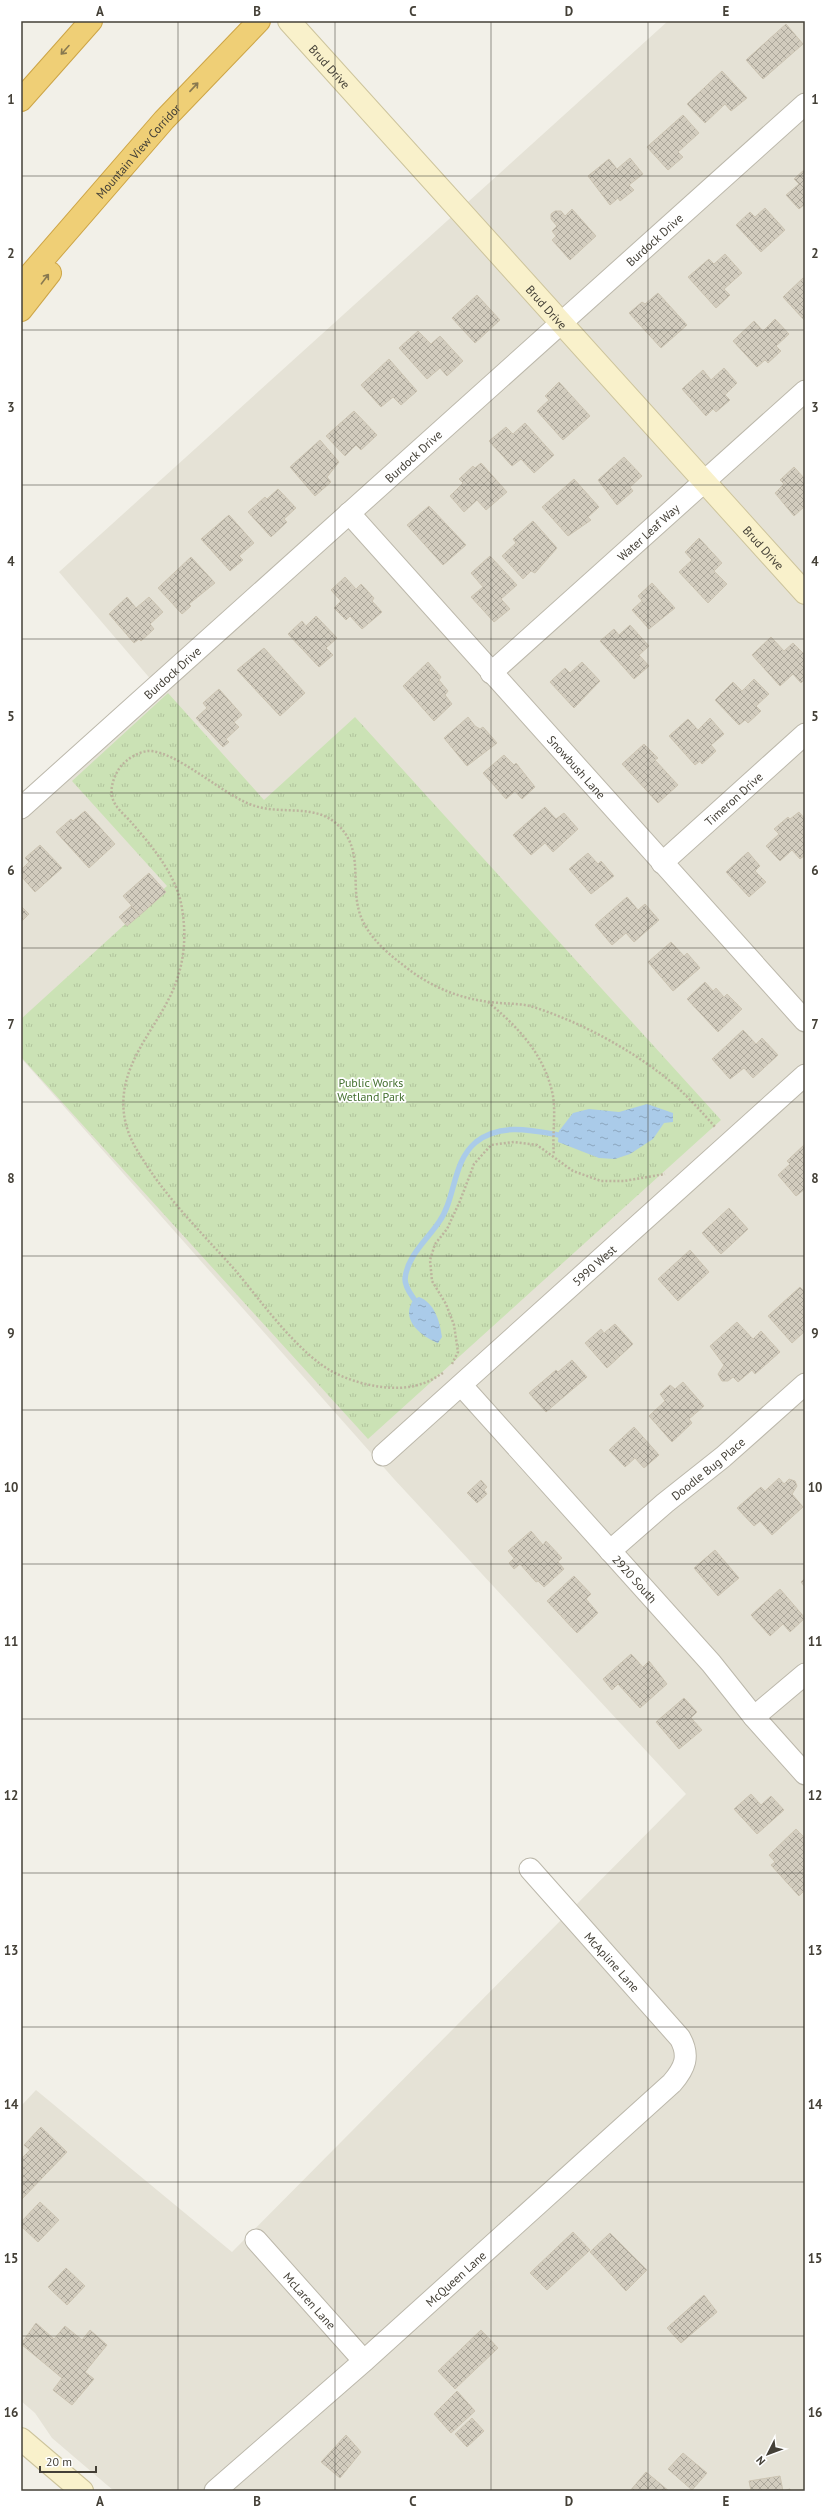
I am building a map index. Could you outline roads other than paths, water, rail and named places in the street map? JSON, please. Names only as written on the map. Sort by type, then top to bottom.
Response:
[{"type":"highway","points":[[21,100],[91,21]]},
{"type":"highway","name":"Mountain View Corridor","points":[[21,285],[164,120],[234,45],[259,21]]},
{"type":"highway","points":[[21,310],[164,120]]},
{"type":"main road","name":"Brud Drive","points":[[289,21],[805,593]]},
{"type":"main road","points":[[21,2439],[82,2491]]},
{"type":"street","name":"Burdock Drive","points":[[21,808],[805,104]]},
{"type":"street","name":"Water Leaf Way","points":[[491,673],[805,391]]},
{"type":"street","name":"Snowbush Lane","points":[[349,513],[491,673],[805,1021]]},
{"type":"street","name":"Timeron Drive","points":[[662,863],[805,734]]},
{"type":"street","name":"5990 West","points":[[383,1455],[462,1386],[805,1075]]},
{"type":"street","name":"Doodle Bug Place","points":[[610,1551],[665,1503],[723,1457],[805,1384]]},
{"type":"street","name":"2920 South","points":[[462,1386],[711,1662],[754,1717],[805,1774]]},
{"type":"street","points":[[754,1717],[805,1674]]},
{"type":"street","name":"McApline Lane","points":[[530,1869],[680,2038],[687,2059]]},
{"type":"street","name":"McQueen Lane","points":[[215,2491],[364,2361],[672,2083],[681,2073],[687,2059]]},
{"type":"street","name":"McLaren Lane","points":[[256,2240],[364,2361]]},
{"type":"water","points":[[647,1104],[673,1113],[673,1122],[664,1123],[653,1139],[630,1154],[615,1159],[599,1158],[558,1142],[559,1131],[573,1113],[589,1109],[619,1112]]},
{"type":"water","points":[[419,1297],[433,1308],[436,1314],[442,1337],[438,1343],[431,1340],[419,1331],[411,1320],[409,1313],[410,1306],[414,1299]]},
{"type":"waterway","points":[[414,1299],[408,1290],[405,1279],[409,1263],[439,1222],[449,1202],[462,1160],[468,1150],[485,1136],[505,1130],[538,1131],[559,1135]]},
{"type":"park label","name":"Public Works Wetland Park","points":[[371,1089]]}]
